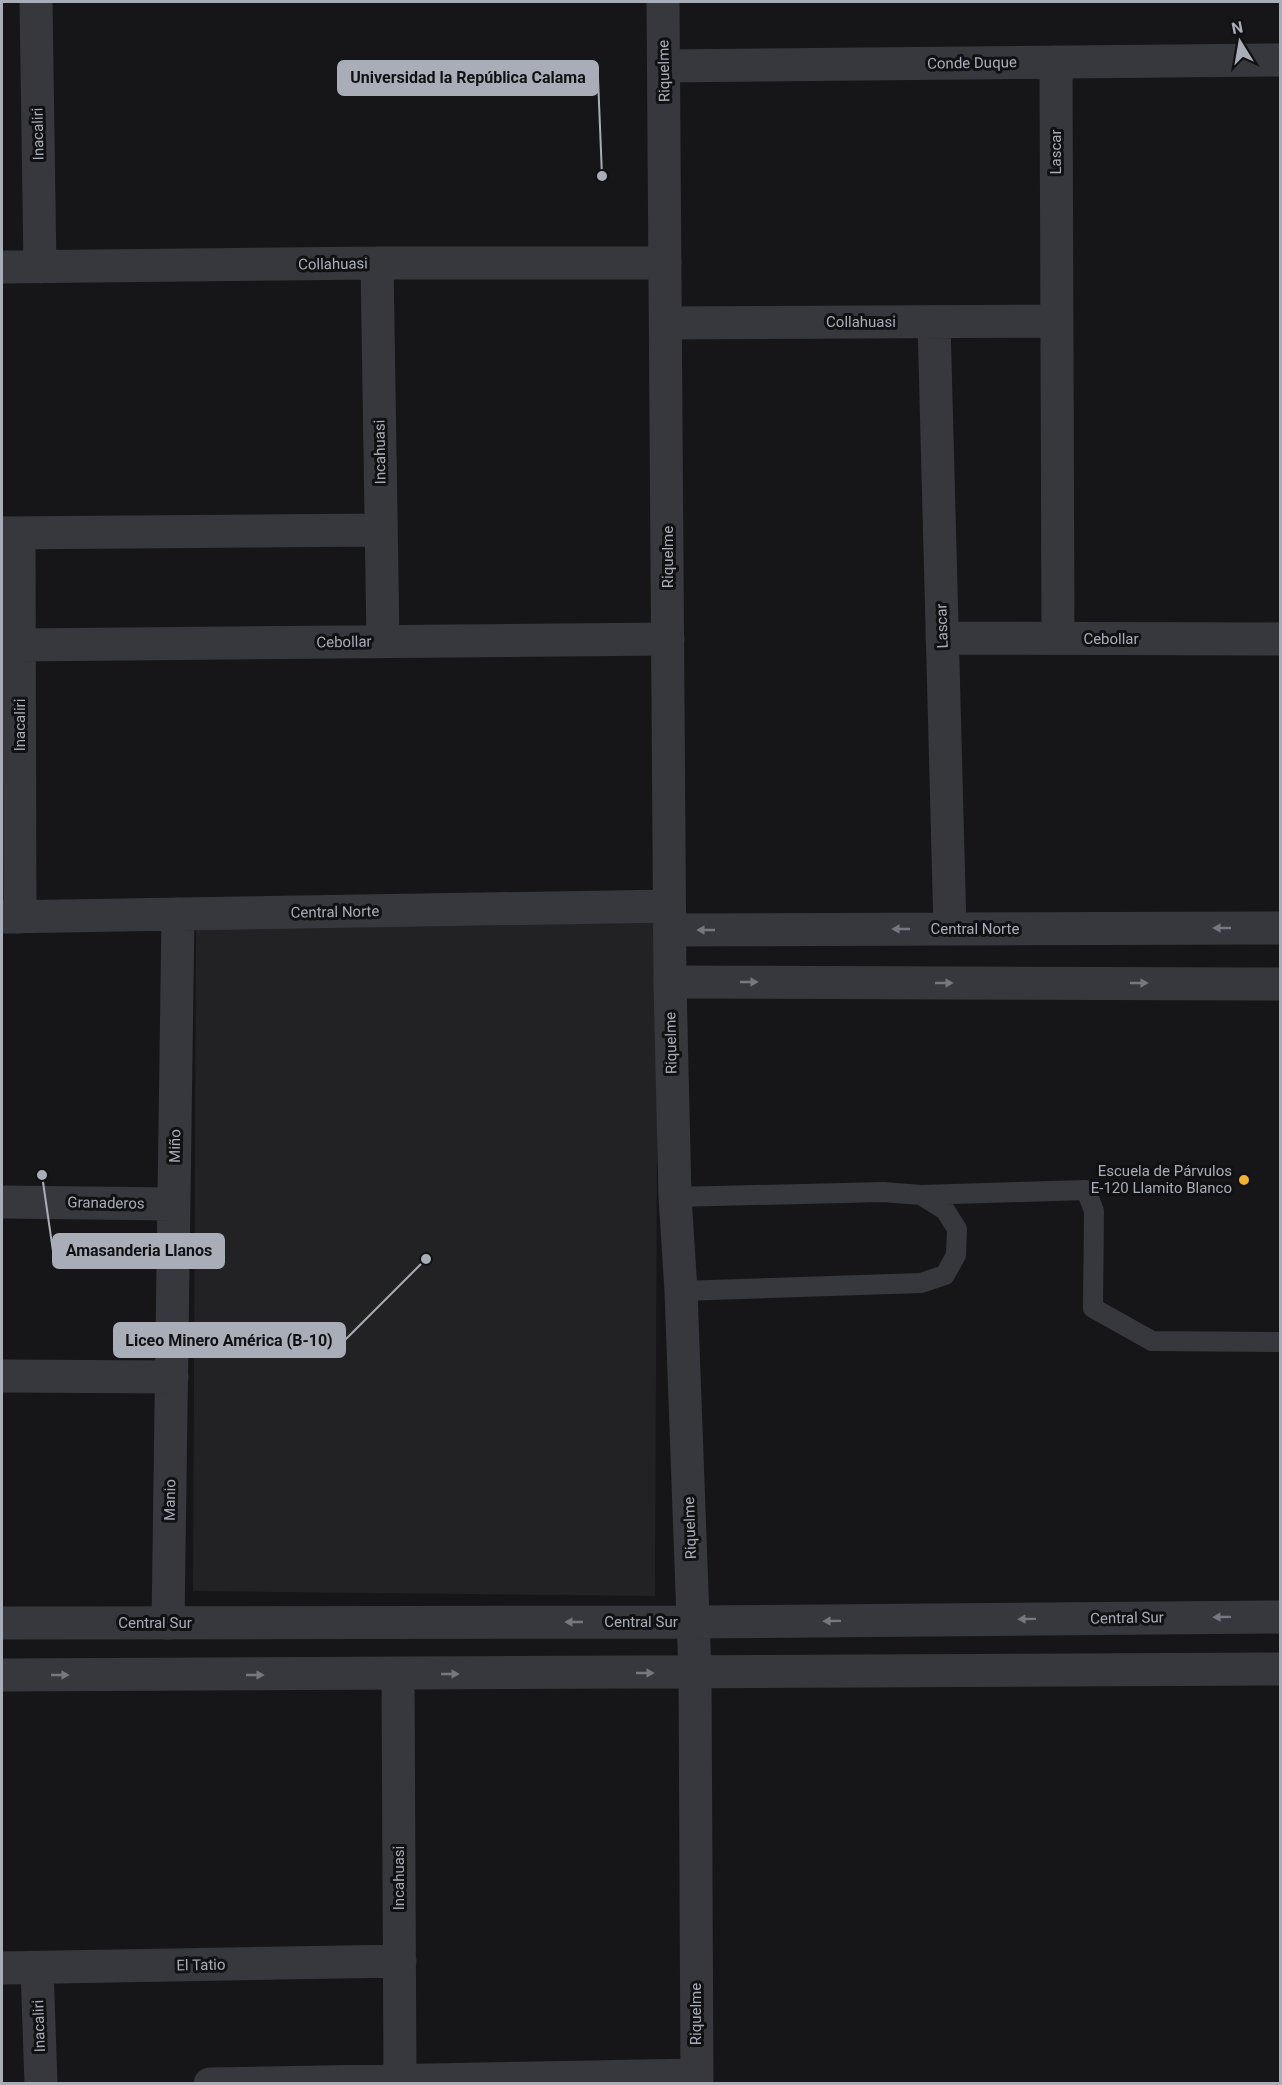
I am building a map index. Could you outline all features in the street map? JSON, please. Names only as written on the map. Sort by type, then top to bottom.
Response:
[{"type":"street","name":"Inacaliri","points":[[36,2],[40,267]]},
{"type":"street","name":"Riquelme","points":[[663,2],[670,982],[675,1197],[681,1291],[695,1673],[697,2079]]},
{"type":"street","name":"Conde Duque","points":[[664,66],[1281,60]]},
{"type":"street","name":"Lascar","points":[[1056,62],[1058,638]]},
{"type":"street","name":"Incahuasi","points":[[377,263],[383,641]]},
{"type":"street","name":"Collahuasi","points":[[2,267],[665,263]]},
{"type":"street","name":"Collahuasi","points":[[666,324],[1057,321]]},
{"type":"street","name":"Lascar","points":[[934,322],[950,929]]},
{"type":"street","points":[[10,533],[381,530]]},
{"type":"street","name":"Inacaliri","points":[[10,533],[20,645],[11,917]]},
{"type":"street","name":"Cebollar","points":[[942,638],[1281,639]]},
{"type":"street","name":"Cebollar","points":[[20,645],[668,639]]},
{"type":"street","name":"Central Norte","points":[[11,917],[178,914],[670,918],[950,929],[1281,928]]},
{"type":"street","name":"Miño","points":[[171,1377],[178,914]]},
{"type":"street","points":[[670,982],[1281,984]]},
{"type":"street","name":"Granaderos","points":[[2,1202],[174,1204]]},
{"type":"street","points":[[2,1376],[171,1377]]},
{"type":"street","name":"Manio","points":[[168,1623],[171,1377]]},
{"type":"street","name":"Central Sur","points":[[2,1623],[693,1622],[1281,1617]]},
{"type":"street","points":[[2,1675],[1281,1669]]},
{"type":"street","name":"Incahuasi","points":[[398,1674],[400,2081]]},
{"type":"street","name":"El Tatio","points":[[2,1968],[400,1961]]},
{"type":"street","name":"Inacaliri","points":[[37,1968],[41,2084]]},
{"type":"street","points":[[210,2084],[697,2079]]},
{"type":"lane","points":[[675,1197],[883,1192],[921,1195],[1086,1190],[1094,1211],[1093,1308],[1152,1341],[1281,1342]]},
{"type":"lane","points":[[681,1291],[921,1283],[945,1275],[956,1256],[957,1229],[945,1210],[921,1195]]},
{"type":"shaded area","points":[[658,919],[655,1596],[193,1591],[196,928]]},
{"type":"place","name":"Universidad la República Calama","points":[[602,176]]},
{"type":"place","name":"Amasanderia Llanos","points":[[42,1175]]},
{"type":"place","name":"Escuela de Párvulos E-120 Llamito Blanco","points":[[1244,1180]]},
{"type":"place","name":"Liceo Minero América (B-10)","points":[[426,1259]]}]
